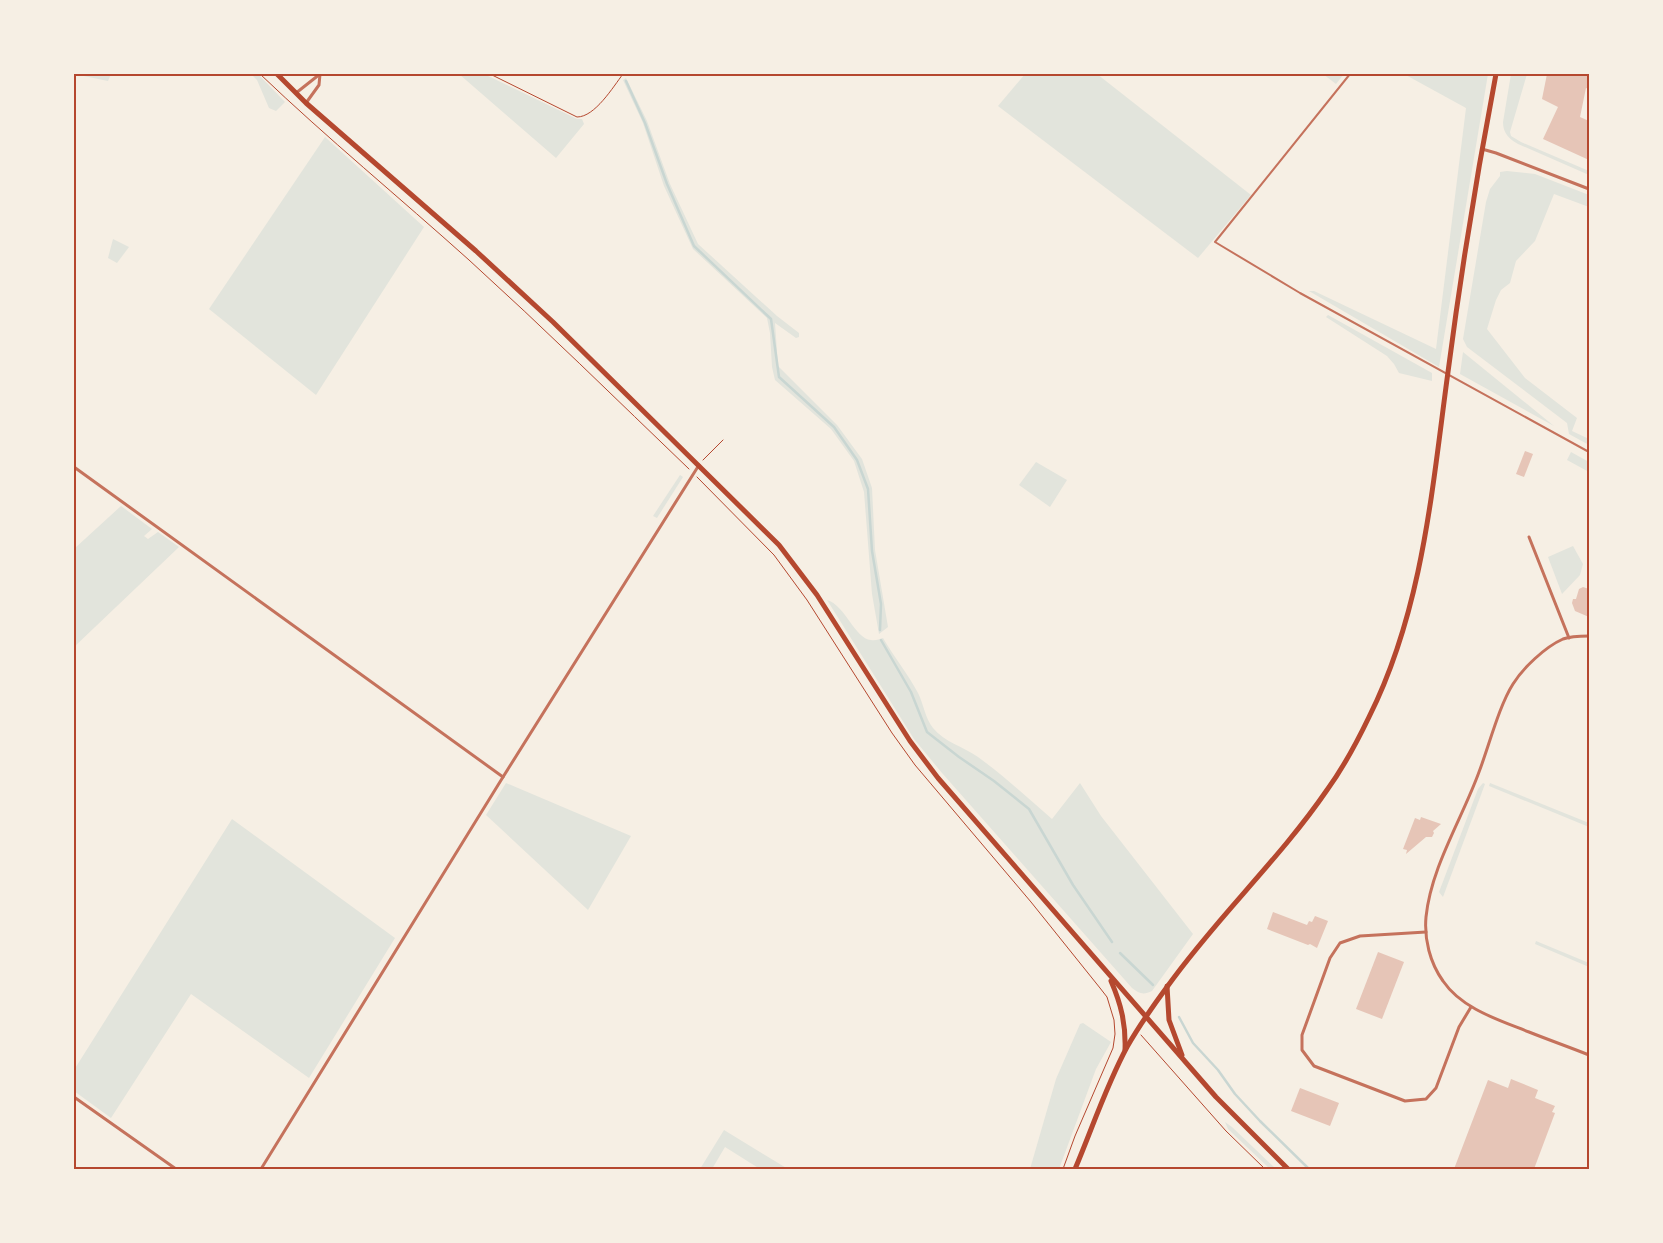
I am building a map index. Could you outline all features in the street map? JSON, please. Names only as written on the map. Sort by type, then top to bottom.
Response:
[{"type":"main road","points":[[277,74],[306,103],[554,322],[768,533],[797,567],[833,619],[910,741],[938,778],[1216,1097],[1288,1169]]},
{"type":"main road","points":[[1075,1169],[1125,1051],[1137,1030],[1192,954],[1287,842],[1328,790],[1373,709],[1387,678],[1401,638],[1426,538],[1450,356],[1482,149],[1496,74]]},
{"type":"main road","points":[[1109,976],[1123,1011],[1125,1051]]},
{"type":"main road","points":[[1167,986],[1169,1020],[1184,1061]]},
{"type":"street","points":[[296,94],[320,74]]},
{"type":"street","points":[[306,103],[319,85],[320,74]]},
{"type":"street","points":[[1482,149],[1589,189]]},
{"type":"street","points":[[261,1169],[699,464]]},
{"type":"street","points":[[74,467],[503,777]]},
{"type":"street","points":[[1529,537],[1569,638]]},
{"type":"street","points":[[1589,636],[1563,639],[1530,662],[1512,685],[1466,806],[1436,874],[1428,906],[1426,932],[1432,961],[1444,983],[1471,1007],[1508,1024],[1589,1055]]},
{"type":"street","points":[[1426,932],[1360,936],[1340,943],[1330,958],[1302,1035],[1302,1050],[1314,1066],[1405,1101],[1426,1099],[1436,1088],[1460,1027],[1471,1007]]},
{"type":"street","points":[[74,1096],[176,1169]]},
{"type":"lane","points":[[1350,74],[1215,242],[1300,293],[1589,452]]},
{"type":"path","points":[[260,74],[300,112],[430,225],[546,330],[774,555],[808,600],[892,733],[915,765],[1032,902],[1107,997],[1114,1020],[1115,1034],[1112,1048],[1075,1136],[1064,1169]]},
{"type":"path","points":[[490,74],[577,117],[587,116],[596,108],[623,74]]},
{"type":"path","points":[[699,464],[723,440]]},
{"type":"path","points":[[1137,1030],[1226,1131],[1265,1169]]},
{"type":"shaded area","points":[[74,74],[111,74],[108,81]]},
{"type":"shaded area","points":[[251,74],[258,74],[285,102],[276,111],[269,108],[257,80]]},
{"type":"shaded area","points":[[459,74],[484,74],[577,119],[582,119],[584,124],[556,158]]},
{"type":"shaded area","points":[[1025,74],[1097,74],[1251,195],[1198,258],[998,106]]},
{"type":"shaded area","points":[[1323,74],[1344,74],[1336,84]]},
{"type":"shaded area","points":[[1404,74],[1488,74],[1439,367],[1309,291],[1314,291],[1436,349],[1466,108]]},
{"type":"shaded area","points":[[1511,74],[1527,74],[1510,132],[1511,136],[1589,171],[1589,175],[1518,144],[1507,135],[1503,122]]},
{"type":"shaded area","points":[[626,78],[647,121],[670,184],[698,244],[777,316],[799,333],[799,337],[796,338],[775,323],[778,366],[837,425],[862,459],[872,488],[875,550],[888,627],[879,634],[872,594],[864,492],[854,461],[831,429],[775,380],[767,318],[693,249],[664,186],[643,123],[623,80]]},
{"type":"shaded area","points":[[325,137],[424,227],[316,395],[209,309]]},
{"type":"shaded area","points":[[1500,172],[1535,174],[1589,195],[1589,207],[1554,194],[1535,241],[1516,261],[1510,283],[1501,290],[1496,300],[1487,329],[1525,378],[1577,418],[1572,431],[1589,439],[1589,445],[1569,434],[1567,423],[1467,347],[1463,339],[1486,202],[1490,189],[1500,176]]},
{"type":"shaded area","points":[[113,239],[129,247],[117,263],[108,258]]},
{"type":"shaded area","points":[[1328,315],[1432,373],[1432,381],[1399,373],[1387,356],[1326,317]]},
{"type":"shaded area","points":[[1463,352],[1554,426],[1460,374]]},
{"type":"shaded area","points":[[1571,452],[1589,462],[1589,472],[1567,460]]},
{"type":"shaded area","points":[[1036,462],[1067,480],[1050,507],[1019,485]]},
{"type":"shaded area","points":[[680,475],[683,477],[657,518],[653,516]]},
{"type":"shaded area","points":[[121,506],[152,529],[144,536],[148,539],[158,532],[179,547],[74,647],[74,549]]},
{"type":"shaded area","points":[[1573,546],[1583,564],[1580,575],[1562,594],[1548,557]]},
{"type":"shaded area","points":[[827,600],[839,608],[865,638],[874,640],[883,638],[914,686],[928,720],[938,733],[948,741],[972,753],[988,764],[1052,819],[1080,783],[1101,816],[1193,934],[1152,991],[1142,993],[1132,988],[942,773],[914,739]]},
{"type":"shaded area","points":[[506,783],[631,836],[588,910],[486,815]]},
{"type":"shaded area","points":[[1483,783],[1485,784],[1443,897],[1439,892],[1478,789]]},
{"type":"shaded area","points":[[1490,783],[1589,823],[1589,827],[1489,786]]},
{"type":"shaded area","points":[[232,819],[395,938],[309,1078],[191,994],[111,1118],[74,1091],[74,1070]]},
{"type":"shaded area","points":[[1536,941],[1589,963],[1589,967],[1535,944]]},
{"type":"shaded area","points":[[1083,1023],[1111,1042],[1096,1069],[1059,1169],[1030,1169],[1056,1079],[1080,1024]]},
{"type":"shaded area","points":[[1225,1122],[1276,1169],[1270,1169],[1228,1129]]},
{"type":"shaded area","points":[[724,1130],[788,1169],[760,1169],[725,1147],[712,1169],[700,1169]]},
{"type":"building","points":[[1547,74],[1589,74],[1589,89],[1586,88],[1580,117],[1589,121],[1589,160],[1543,139],[1558,107],[1542,99]]},
{"type":"building","points":[[1525,451],[1533,454],[1524,477],[1516,474]]},
{"type":"building","points":[[1583,587],[1589,589],[1589,617],[1575,611],[1572,603],[1573,599],[1576,599],[1579,589]]},
{"type":"building","points":[[1421,817],[1441,824],[1433,831],[1432,837],[1426,837],[1406,854],[1407,850],[1403,849],[1415,818],[1420,820]]},
{"type":"building","points":[[1273,912],[1307,925],[1309,921],[1312,922],[1315,916],[1328,921],[1317,948],[1267,929]]},
{"type":"building","points":[[1378,952],[1404,962],[1382,1019],[1356,1009]]},
{"type":"building","points":[[1511,1079],[1538,1090],[1535,1098],[1555,1106],[1552,1112],[1555,1113],[1534,1169],[1454,1169],[1488,1080],[1508,1088]]},
{"type":"building","points":[[1300,1088],[1339,1103],[1330,1126],[1291,1111]]},
{"type":"waterway","points":[[626,81],[645,123],[667,184],[694,246],[771,319],[779,377],[834,427],[857,460],[868,489],[872,551],[881,604],[880,630]]},
{"type":"waterway","points":[[881,640],[911,692],[927,732],[1029,809],[1073,885],[1112,942]]},
{"type":"waterway","points":[[1120,953],[1153,985]]},
{"type":"waterway","points":[[1179,1017],[1193,1043],[1218,1070],[1235,1094],[1309,1169]]}]
